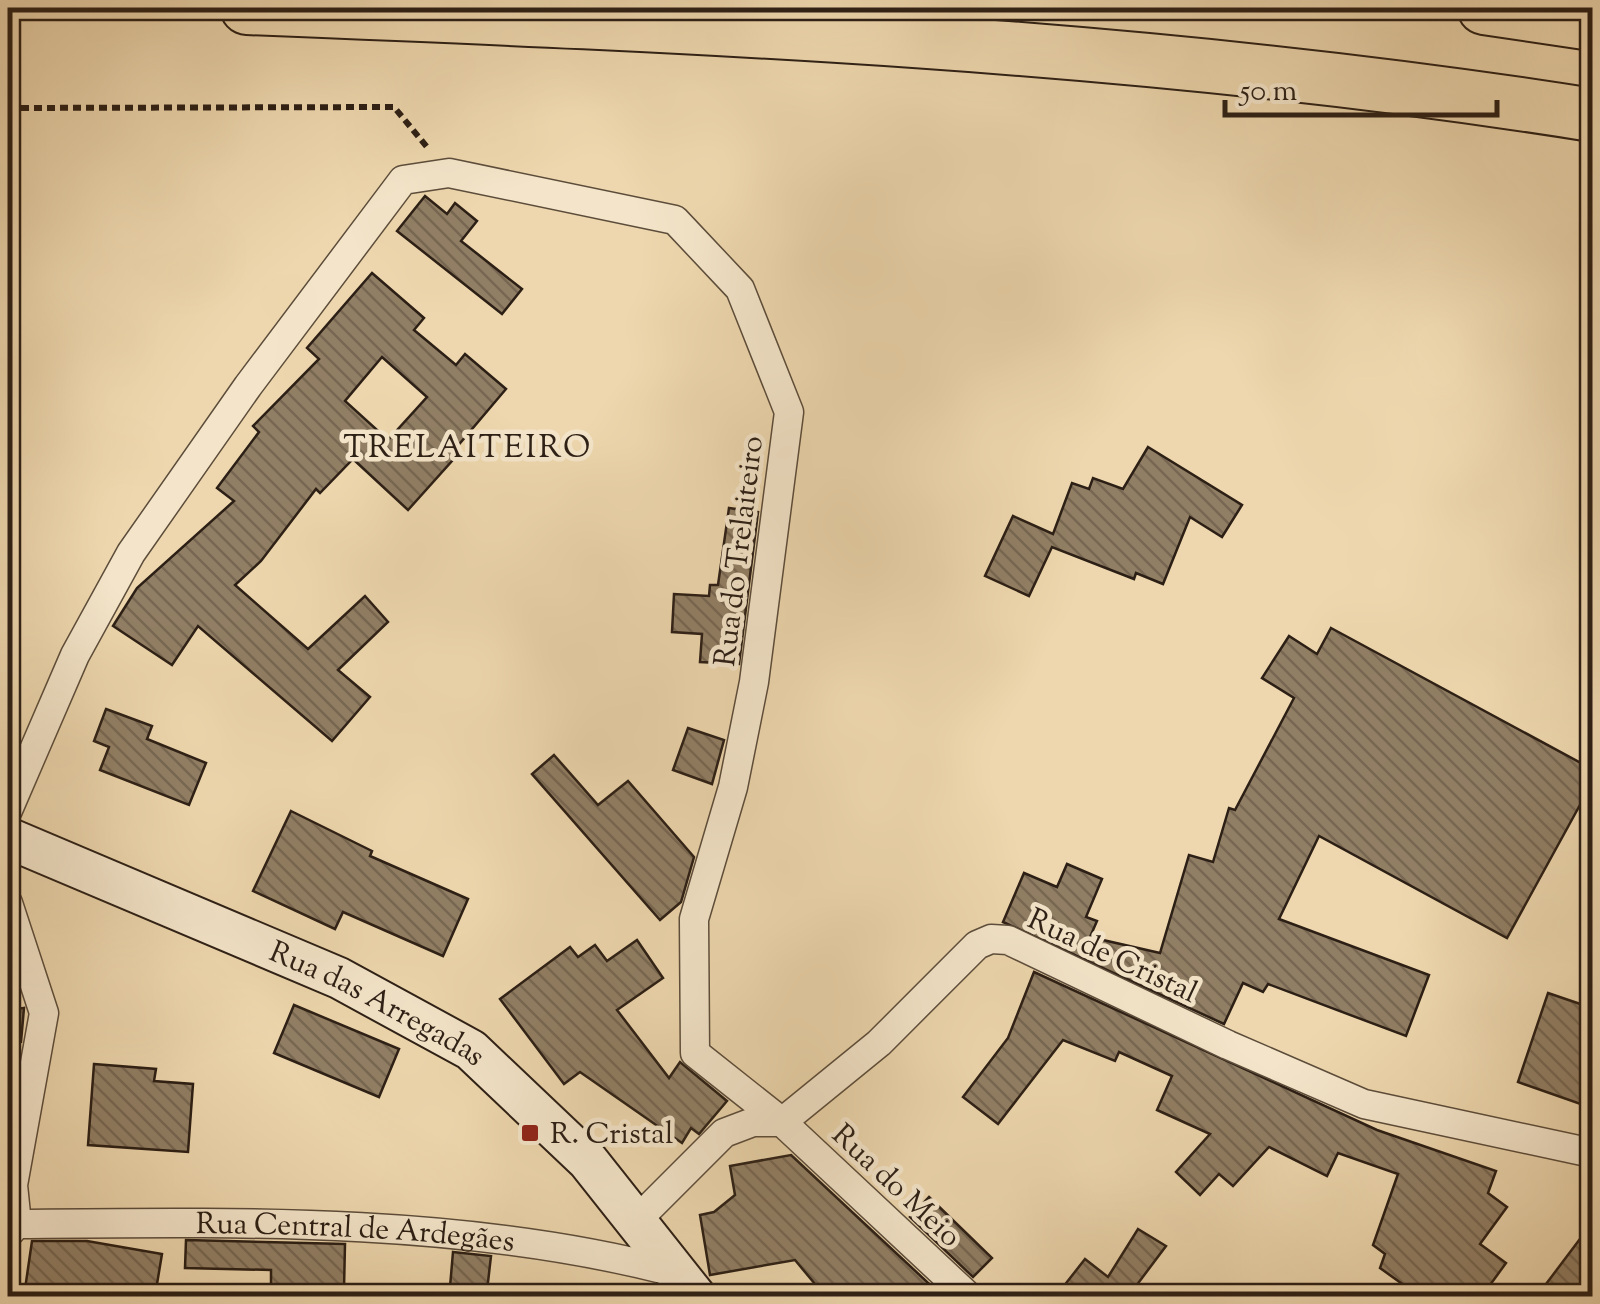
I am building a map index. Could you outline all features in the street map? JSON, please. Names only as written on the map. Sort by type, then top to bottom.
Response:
[{"type":"highway","points":[[247,8],[824,34],[1040,49],[1417,88],[1592,114]]},
{"type":"highway","points":[[1484,8],[1592,24]]},
{"type":"street","name":"Rua do Trelaiteiro","points":[[8,810],[75,656],[131,553],[248,386],[403,180],[449,173],[676,220],[740,289],[790,412],[754,682],[733,787],[694,919],[695,1053],[782,1122]]},
{"type":"street","name":"Rua das Arregadas","points":[[8,838],[339,978],[471,1050],[588,1160],[683,1284]]},
{"type":"street","points":[[8,903],[44,1012],[14,1185],[12,1229]]},
{"type":"street","name":"Rua de Cristal","points":[[782,1122],[879,1043],[977,945],[991,939],[1008,940],[1228,1045],[1364,1104],[1592,1153]]},
{"type":"street","points":[[634,1223],[724,1133],[752,1122],[782,1122]]},
{"type":"street","name":"Rua do Meio","points":[[782,1122],[968,1296]]},
{"type":"street","name":"Rua Central de Ardegães","points":[[12,1229],[276,1221],[588,1249],[683,1284]]},
{"type":"path","points":[[8,108],[394,107],[449,173]]},
{"type":"building","points":[[425,196],[447,214],[455,203],[477,221],[461,241],[522,289],[502,314],[397,231]]},
{"type":"building","points":[[372,273],[424,318],[414,330],[456,365],[465,354],[506,389],[456,448],[460,452],[408,510],[353,459],[320,493],[316,489],[261,561],[235,585],[308,649],[365,596],[388,622],[338,670],[370,697],[332,741],[198,626],[172,665],[113,626],[137,588],[234,501],[217,488],[259,432],[253,426],[319,359],[307,348]],"holes":[[[382,357],[427,397],[388,440],[345,401]]]},
{"type":"building","points":[[1148,447],[1242,505],[1222,537],[1190,517],[1163,584],[1136,573],[1134,579],[1052,547],[1029,596],[985,576],[1013,516],[1053,534],[1072,483],[1089,489],[1093,478],[1123,489]]},
{"type":"building","points":[[729,508],[758,512],[739,664],[700,662],[702,634],[672,632],[674,594],[709,596],[710,585],[718,585]]},
{"type":"building","points":[[1331,628],[1592,769],[1592,783],[1507,938],[1319,836],[1279,919],[1429,975],[1406,1036],[1268,984],[1263,992],[1243,983],[1224,1024],[1003,922],[1024,873],[1057,887],[1067,864],[1102,879],[1086,917],[1097,921],[1090,937],[1160,953],[1189,855],[1213,862],[1229,808],[1235,810],[1294,698],[1262,678],[1289,636],[1317,654]]},
{"type":"building","points":[[106,709],[152,726],[147,739],[206,763],[189,805],[100,770],[109,747],[94,741]]},
{"type":"building","points":[[688,728],[724,740],[712,784],[673,770]]},
{"type":"building","points":[[554,755],[598,805],[628,781],[694,857],[681,902],[660,920],[532,774]]},
{"type":"building","points":[[291,811],[372,851],[370,856],[468,899],[443,956],[343,912],[335,929],[253,891]]},
{"type":"building","points":[[637,940],[663,978],[617,1010],[669,1078],[680,1062],[727,1101],[699,1134],[691,1128],[682,1143],[580,1072],[564,1084],[500,999],[570,947],[578,957],[595,945],[607,961]]},
{"type":"building","points":[[1034,972],[1377,1130],[1496,1171],[1488,1193],[1507,1207],[1480,1244],[1506,1263],[1482,1296],[1419,1296],[1380,1268],[1385,1254],[1373,1245],[1398,1174],[1338,1153],[1327,1176],[1269,1147],[1233,1186],[1219,1174],[1200,1195],[1176,1172],[1210,1134],[1157,1110],[1172,1076],[1119,1052],[1115,1061],[1063,1040],[998,1124],[963,1097],[1008,1038]]},
{"type":"building","points":[[1548,993],[1592,1008],[1592,1108],[1518,1082]]},
{"type":"building","points":[[294,1005],[399,1049],[379,1097],[274,1053]]},
{"type":"building","points":[[24,1008],[21,1042],[11,1044],[8,1010]]},
{"type":"building","points":[[94,1064],[156,1069],[154,1081],[193,1084],[188,1152],[88,1145]]},
{"type":"building","points":[[791,1155],[940,1294],[825,1296],[795,1260],[710,1275],[700,1215],[714,1212],[735,1195],[730,1166]]},
{"type":"building","points":[[929,1197],[992,1258],[973,1277],[910,1217]]},
{"type":"building","points":[[1592,1223],[1592,1273],[1585,1296],[1537,1296]]},
{"type":"building","points":[[1138,1229],[1166,1246],[1130,1294],[1133,1296],[1056,1296],[1085,1259],[1108,1277]]},
{"type":"building","points":[[186,1240],[345,1244],[344,1289],[271,1288],[271,1270],[185,1268]]},
{"type":"building","points":[[32,1241],[87,1241],[162,1254],[155,1296],[24,1296]]},
{"type":"building","points":[[453,1252],[491,1256],[487,1291],[450,1287]]},
{"type":"place","name":"R. Cristal","points":[[530,1133]]},
{"type":"district","name":"TRELAITEIRO","points":[[468,446]]}]
